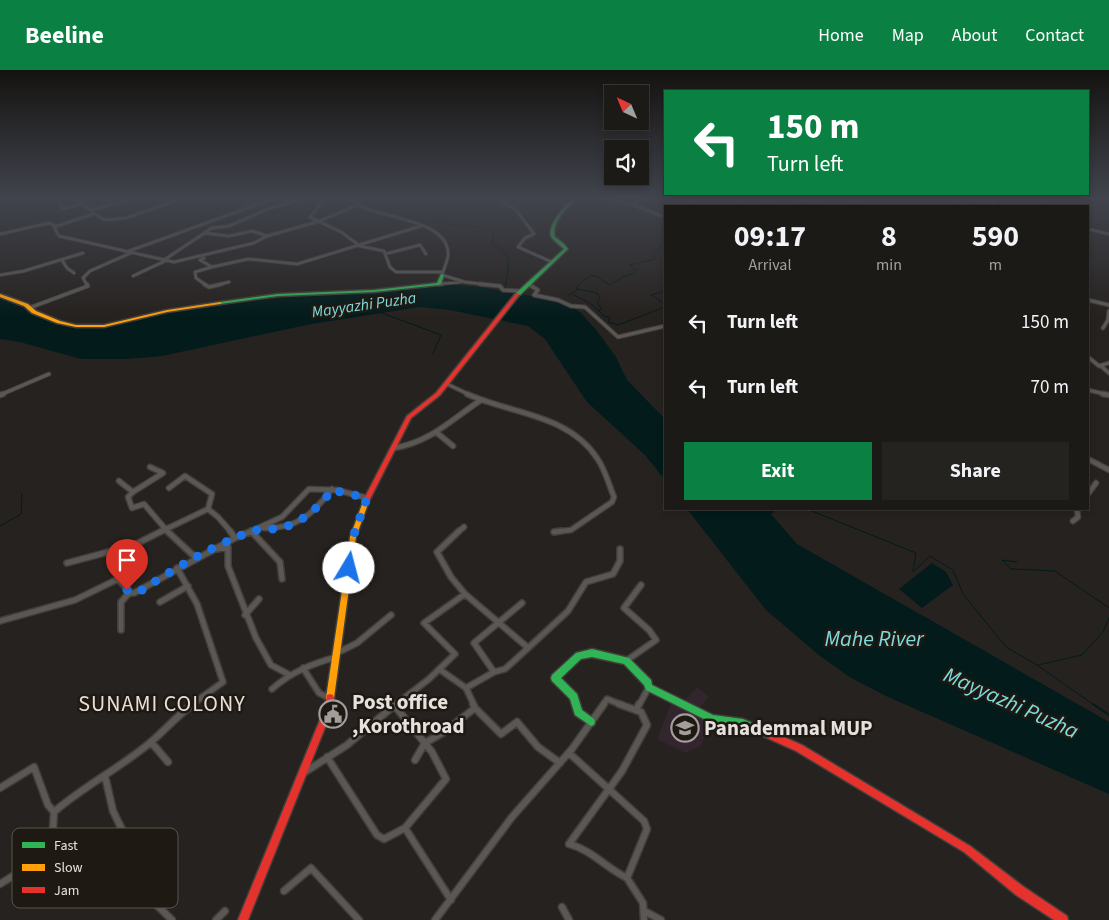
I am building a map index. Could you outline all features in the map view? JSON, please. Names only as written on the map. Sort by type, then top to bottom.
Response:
[{"type":"main road","points":[[243,920],[328,710],[353,537],[367,498],[409,417],[438,394],[520,292],[566,248],[554,237]]},
{"type":"main road","points":[[0,295],[26,304],[42,316],[59,322],[76,326],[104,326],[167,311],[278,295],[374,291],[439,284],[443,273]]},
{"type":"main road","points":[[591,722],[578,712],[574,697],[555,678],[579,656],[592,653],[626,661],[648,683],[649,687],[712,719],[743,723],[800,748],[967,849],[1020,891],[1063,920]]},
{"type":"street","points":[[62,237],[174,262],[254,243],[266,237]]},
{"type":"street","points":[[29,308],[88,286],[84,278],[90,271],[131,252],[172,237]]},
{"type":"street","points":[[133,276],[165,261],[199,237]]},
{"type":"street","points":[[221,237],[237,237]]},
{"type":"street","points":[[347,237],[360,246],[384,251],[390,267],[396,272],[443,273],[465,282]]},
{"type":"street","points":[[229,282],[209,287],[196,278],[195,272],[248,259],[297,264],[388,237]]},
{"type":"street","points":[[440,237],[443,240],[448,255],[443,273]]},
{"type":"street","points":[[528,237],[518,247],[552,262]]},
{"type":"street","points":[[385,254],[420,245],[426,254]]},
{"type":"street","points":[[0,275],[83,253]]},
{"type":"street","points":[[212,267],[200,260],[217,253]]},
{"type":"street","points":[[62,260],[67,268],[74,273]]},
{"type":"street","points":[[439,284],[465,282],[500,286],[506,290],[520,292]]},
{"type":"street","points":[[528,284],[538,290],[534,295],[558,300],[571,306],[585,307],[618,337],[664,326]]},
{"type":"street","points":[[1089,300],[1109,305]]},
{"type":"street","points":[[1103,328],[1108,320],[1109,311]]},
{"type":"street","points":[[1089,358],[1109,374]]},
{"type":"street","points":[[1101,366],[1109,363]]},
{"type":"street","points":[[0,395],[49,374]]},
{"type":"street","points":[[447,384],[482,400],[530,413],[558,425],[585,443],[598,458],[614,497],[612,502],[571,530],[554,532]]},
{"type":"street","points":[[1089,390],[1109,395]]},
{"type":"street","points":[[394,448],[401,448],[436,432],[482,400]]},
{"type":"street","points":[[436,432],[453,446]]},
{"type":"street","points":[[1089,460],[1109,470]]},
{"type":"street","points":[[150,467],[163,473],[128,497],[132,508],[144,504],[172,538],[196,558]]},
{"type":"street","points":[[67,564],[134,545],[208,509],[212,494],[185,476],[169,488]]},
{"type":"street","points":[[119,481],[133,492]]},
{"type":"street","points":[[1089,493],[1096,483]]},
{"type":"street","points":[[0,621],[75,600],[118,579],[130,592],[134,593],[142,590],[196,558],[282,517],[310,489],[332,490],[367,498]]},
{"type":"street","points":[[260,528],[284,528],[304,518],[332,490]]},
{"type":"street","points":[[208,509],[218,517],[235,538]]},
{"type":"street","points":[[1073,521],[1078,516],[1077,510]]},
{"type":"street","points":[[464,527],[438,549],[437,552],[451,577],[465,594],[499,621],[526,646],[526,650]]},
{"type":"street","points":[[251,531],[280,562],[282,579]]},
{"type":"street","points":[[213,550],[228,548],[228,566],[245,615],[271,665],[288,674]]},
{"type":"street","points":[[466,688],[505,668],[526,650],[582,594],[586,582],[613,574],[620,560],[620,550]]},
{"type":"street","points":[[52,828],[54,812],[69,799],[105,776],[151,742],[187,708],[222,682],[197,604],[177,568]]},
{"type":"street","points":[[626,661],[656,640],[652,630],[630,616],[624,608],[641,585]]},
{"type":"street","points":[[160,602],[188,586]]},
{"type":"street","points":[[121,630],[121,602],[130,592]]},
{"type":"street","points":[[302,774],[346,745],[455,654],[424,623],[465,594]]},
{"type":"street","points":[[245,615],[259,598]]},
{"type":"street","points":[[494,672],[474,642],[522,603]]},
{"type":"street","points":[[272,689],[288,674],[337,655],[357,643],[391,615]]},
{"type":"street","points":[[304,668],[319,692],[331,698]]},
{"type":"street","points":[[439,669],[466,688],[475,708],[501,734],[517,722],[538,747],[560,763]]},
{"type":"street","points":[[636,710],[649,687]]},
{"type":"street","points":[[435,920],[512,817],[569,753],[607,699],[641,712],[647,725],[633,755],[569,844],[584,846],[614,874],[627,878],[639,894],[645,916],[661,920]]},
{"type":"street","points":[[327,757],[377,835],[384,839],[405,828],[446,779],[432,752],[394,705]]},
{"type":"street","points":[[415,760],[425,743],[444,732],[475,708]]},
{"type":"street","points":[[151,742],[168,762]]},
{"type":"street","points":[[569,753],[644,821],[647,829],[627,878]]},
{"type":"street","points":[[0,788],[34,768],[48,805],[54,812]]},
{"type":"street","points":[[105,776],[113,811],[121,828]]},
{"type":"street","points":[[405,828],[451,900]]},
{"type":"street","points":[[284,891],[311,868],[360,920]]},
{"type":"street","points":[[0,884],[12,876]]},
{"type":"street","points":[[562,906],[569,920]]},
{"type":"street","points":[[160,908],[172,920]]},
{"type":"street","points":[[216,920],[225,911]]},
{"type":"shaded area","name":"Panademmal MUP","points":[[697,687],[709,697],[698,709],[712,717],[701,746],[685,753],[657,739],[673,699],[682,703]]},
{"type":"water","name":"Mayyazhi Puzha","points":[[447,284],[479,287],[544,298],[570,306],[580,312],[616,357],[627,380],[664,418],[664,479],[645,455],[587,402],[545,339],[528,326],[450,310],[420,307],[311,324],[162,356],[127,359],[81,359],[20,342],[0,339],[0,297],[23,305],[28,313],[69,327],[105,327],[155,315],[267,299],[319,294],[383,292],[410,287]]},
{"type":"water","name":"Mahe River","points":[[688,510],[776,510],[771,514],[797,544],[1109,722],[1109,794],[888,697],[851,678],[820,656],[766,610]]},
{"type":"water","points":[[932,563],[946,572],[953,585],[922,608],[899,589]]},
{"type":"waterway","points":[[493,237],[492,243],[500,248],[507,258],[508,269],[505,289]]},
{"type":"waterway","points":[[568,295],[576,291],[577,286],[590,276],[596,276],[610,285],[623,277],[635,273],[636,270],[629,265],[655,259],[653,253],[664,244]]},
{"type":"waterway","points":[[577,289],[597,293],[600,298],[597,303],[602,309],[599,311]]},
{"type":"waterway","points":[[664,291],[651,295],[664,303]]},
{"type":"waterway","points":[[572,294],[593,305],[599,311]]},
{"type":"waterway","points":[[599,311],[604,316],[610,318],[608,322],[618,325],[664,307]]},
{"type":"waterway","name":"Mayyazhi Puzha","points":[[379,312],[441,335],[433,354]]},
{"type":"waterway","points":[[0,526],[21,514],[22,494]]},
{"type":"waterway","points":[[809,510],[916,553],[913,572],[930,556],[953,570],[963,594],[1006,647],[1037,665],[1094,705]]},
{"type":"waterway","points":[[1017,562],[1002,560],[1011,569],[1055,571],[1109,608]]},
{"type":"waterway","points":[[1038,665],[1082,655],[1103,632],[1109,618]]},
{"type":"waterway","points":[[1093,704],[1109,715]]},
{"type":"traffic: fast","points":[[518,294],[566,249],[553,237]]},
{"type":"traffic: fast","points":[[220,303],[278,295],[374,291],[439,284],[442,275]]},
{"type":"traffic: fast","points":[[591,722],[578,712],[574,697],[555,678],[579,656],[592,653],[626,661],[648,683],[649,687],[712,719],[743,723],[768,734]]},
{"type":"traffic: slow","points":[[0,295],[26,305],[34,312],[59,322],[76,326],[104,326],[167,311],[220,303]]},
{"type":"traffic: slow","points":[[330,698],[353,537],[366,501]]},
{"type":"traffic: jam","points":[[366,501],[409,417],[438,394],[518,294]]},
{"type":"traffic: jam","points":[[243,920],[328,710],[330,698]]},
{"type":"traffic: jam","points":[[768,734],[799,748],[967,849],[1020,891],[1063,920]]},
{"type":"place","name":"Post office ,Korothroad","points":[[333,714]]},
{"type":"place","name":"Panademmal MUP","points":[[685,728]]},
{"type":"district","name":"SUNAMI COLONY","points":[[162,704]]},
{"type":"route","points":[[127,590],[134,593],[142,590],[188,562],[247,533],[260,528],[284,528],[304,518],[332,490],[352,493],[367,498],[353,537],[349,568]]}]
